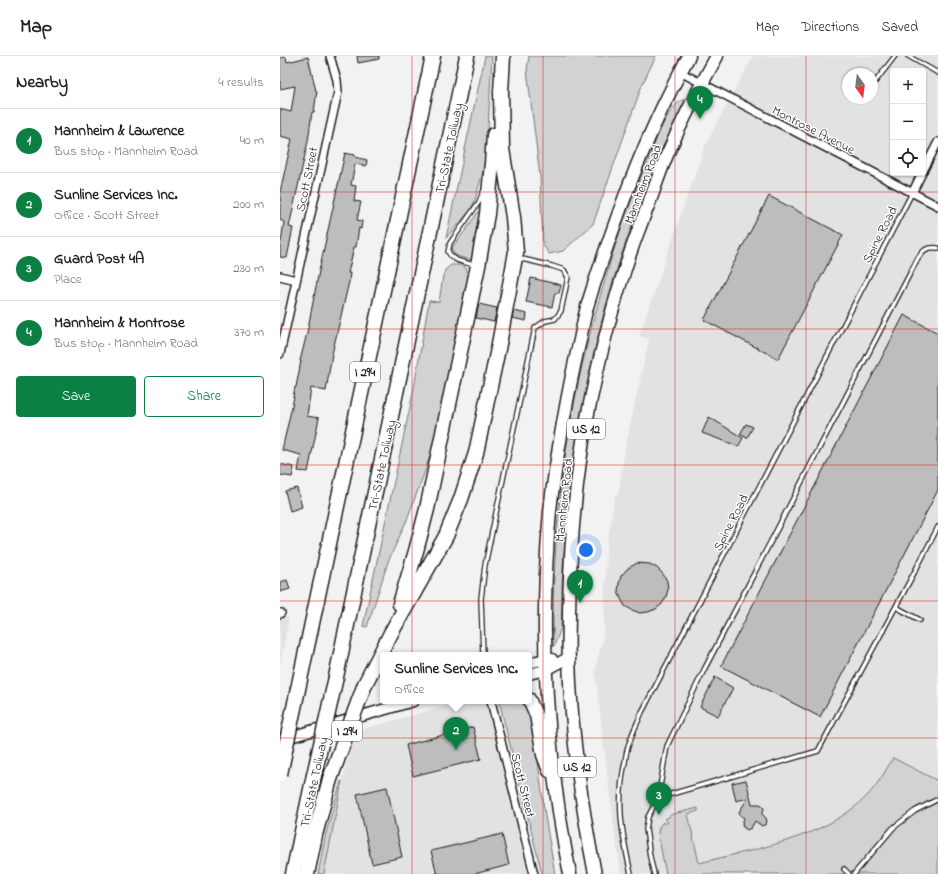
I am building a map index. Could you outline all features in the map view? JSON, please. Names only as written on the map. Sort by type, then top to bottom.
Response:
[{"type":"highway","name":"I 294","points":[[280,774],[433,56]]},
{"type":"highway","name":"Tri-State Tollway","points":[[293,874],[467,56]]},
{"type":"highway","name":"I 294","points":[[391,633],[427,509],[478,266],[487,214],[492,164],[497,56]]},
{"type":"highway","name":"I 294","points":[[381,652],[446,536],[461,499],[476,453],[499,344],[516,252],[513,217],[502,148],[501,92],[503,56]]},
{"type":"highway","name":"I 294","points":[[307,874],[315,835],[330,778],[365,684],[380,655]]},
{"type":"main road","name":"Mannheim Road","points":[[570,874],[555,788],[547,712],[545,664],[545,588],[551,508],[560,440],[570,384],[587,308],[612,231],[648,139],[689,56]]},
{"type":"main road","name":"Mannheim Road","points":[[595,874],[578,774],[568,658],[570,563],[579,472],[587,418],[602,352],[626,266],[668,154],[689,108],[716,56]]},
{"type":"main road","points":[[532,672],[545,664],[568,658]]},
{"type":"main road","points":[[532,663],[545,664]]},
{"type":"main road","points":[[280,740],[403,704]]},
{"type":"main road","points":[[531,704],[536,715],[543,755],[555,788]]},
{"type":"street","name":"Scott Street","points":[[280,354],[338,92],[330,56]]},
{"type":"street","name":"Montrose Avenue","points":[[680,72],[938,206]]},
{"type":"street","points":[[926,164],[938,142]]},
{"type":"street","points":[[912,193],[920,176]]},
{"type":"street","points":[[280,276],[296,280]]},
{"type":"street","name":"Scott Street","points":[[492,704],[534,874]]},
{"type":"lane","points":[[878,78],[895,56]]},
{"type":"lane","points":[[908,56],[938,73]]},
{"type":"lane","points":[[478,266],[457,261],[451,257],[448,252],[450,243],[479,202],[487,184],[492,164]]},
{"type":"lane","name":"Spine Road","points":[[631,874],[621,821],[620,793],[623,769],[629,742],[642,712],[912,193]]},
{"type":"lane","points":[[654,874],[646,829],[648,816],[658,798],[667,746],[702,674],[918,258],[923,250],[938,248]]},
{"type":"lane","points":[[483,652],[481,599],[485,565],[534,328],[545,321],[556,319],[561,311],[568,277],[564,270],[515,258]]},
{"type":"lane","points":[[658,798],[818,751],[938,527]]},
{"type":"lane","points":[[896,607],[920,620]]},
{"type":"lane","points":[[854,874],[893,828],[915,811],[938,799]]},
{"type":"lane","points":[[844,869],[848,874]]},
{"type":"shaded area","points":[[485,56],[492,56],[487,148],[483,171],[475,200],[470,211],[446,238]]},
{"type":"shaded area","points":[[529,56],[656,56],[642,85],[593,224],[563,251],[549,254],[543,245],[540,177],[527,70]]},
{"type":"shaded area","points":[[753,56],[938,56],[938,874],[621,874],[595,670],[604,632],[606,551],[615,495],[618,495],[624,453],[649,339],[639,336],[704,148]]},
{"type":"shaded area","points":[[684,99],[685,101],[650,178],[628,237],[598,337],[583,405],[570,488],[562,585],[561,628],[553,646],[554,572],[557,525],[566,453],[578,382],[586,347],[610,262],[630,203],[662,127],[672,110]]},
{"type":"shaded area","points":[[481,208],[472,260],[454,254],[452,249],[454,245]]},
{"type":"shaded area","points":[[451,265],[461,265],[466,268],[468,275],[467,289],[434,443],[406,522],[388,562],[367,627],[363,626],[413,393],[429,301],[439,302],[443,276],[445,270]]},
{"type":"shaded area","points":[[289,617],[280,667],[280,619]]},
{"type":"shaded area","points":[[453,704],[489,704],[528,874],[324,874],[342,781],[349,754],[359,730]]},
{"type":"shaded area","points":[[500,704],[526,704],[529,710],[555,874],[542,874]]},
{"type":"shaded area","points":[[893,758],[938,781],[938,874],[666,874],[658,834],[659,827],[663,822],[665,824],[668,822],[665,819],[673,814],[698,808],[698,811],[688,814],[699,863],[765,847],[809,833],[848,812],[865,798],[873,789]]},
{"type":"shaded area","points":[[341,781],[324,874],[318,874],[326,833]]},
{"type":"building","points":[[357,56],[379,56],[379,59],[358,63]]},
{"type":"building","points":[[286,57],[287,62],[308,57],[317,91],[314,112],[312,112],[308,141],[289,227],[293,228],[287,258],[280,257],[280,242],[284,222],[280,220],[280,192],[292,139],[280,136],[280,109],[291,112],[295,86],[280,89],[280,58]]},
{"type":"building","points":[[345,153],[367,160],[366,166],[355,164],[351,185],[356,186],[354,201],[361,202],[357,220],[362,221],[361,229],[359,228],[356,247],[354,247],[348,273],[350,273],[349,282],[332,354],[326,391],[311,388],[307,416],[319,418],[308,472],[298,471],[301,455],[282,450]]},
{"type":"building","points":[[769,196],[843,235],[778,359],[704,320]]},
{"type":"building","points":[[531,278],[561,285],[559,293],[555,293],[552,307],[526,302]]},
{"type":"building","points":[[479,304],[497,308],[494,322],[476,318]]},
{"type":"building","points":[[514,311],[527,314],[526,321],[512,318]]},
{"type":"building","points":[[904,315],[938,333],[938,490],[820,717],[721,666]]},
{"type":"building","points":[[709,417],[743,438],[738,447],[702,433]]},
{"type":"building","points":[[746,424],[753,427],[747,438],[740,434]]},
{"type":"building","points":[[280,464],[294,467],[292,477],[280,475]]},
{"type":"building","points":[[297,488],[302,507],[290,511],[285,491]]},
{"type":"building","points":[[637,563],[650,564],[657,568],[667,581],[668,589],[662,604],[656,609],[648,612],[640,613],[625,606],[618,591],[621,576],[627,569]]},
{"type":"building","points":[[287,580],[290,589],[280,592],[280,582]]},
{"type":"building","points":[[715,677],[733,688],[718,716],[700,707]]},
{"type":"building","points":[[473,727],[481,759],[413,776],[406,745]]},
{"type":"building","points":[[746,780],[752,804],[760,804],[763,806],[764,809],[762,814],[767,821],[766,824],[762,826],[755,821],[751,828],[747,830],[743,827],[742,824],[744,818],[739,812],[748,798],[736,801],[732,783]]},
{"type":"building","points":[[387,787],[402,857],[372,864],[357,794]]},
{"type":"building","points":[[502,834],[509,865],[474,874],[437,874],[431,851]]},
{"type":"place","name":"Mannheim & Montrose","points":[[700,119]]},
{"type":"place","name":"Mannheim & Lawrence","points":[[580,603]]},
{"type":"place","name":"Sunline Services Inc.","points":[[456,750]]},
{"type":"place","name":"Guard Post 4A","points":[[659,815]]}]
